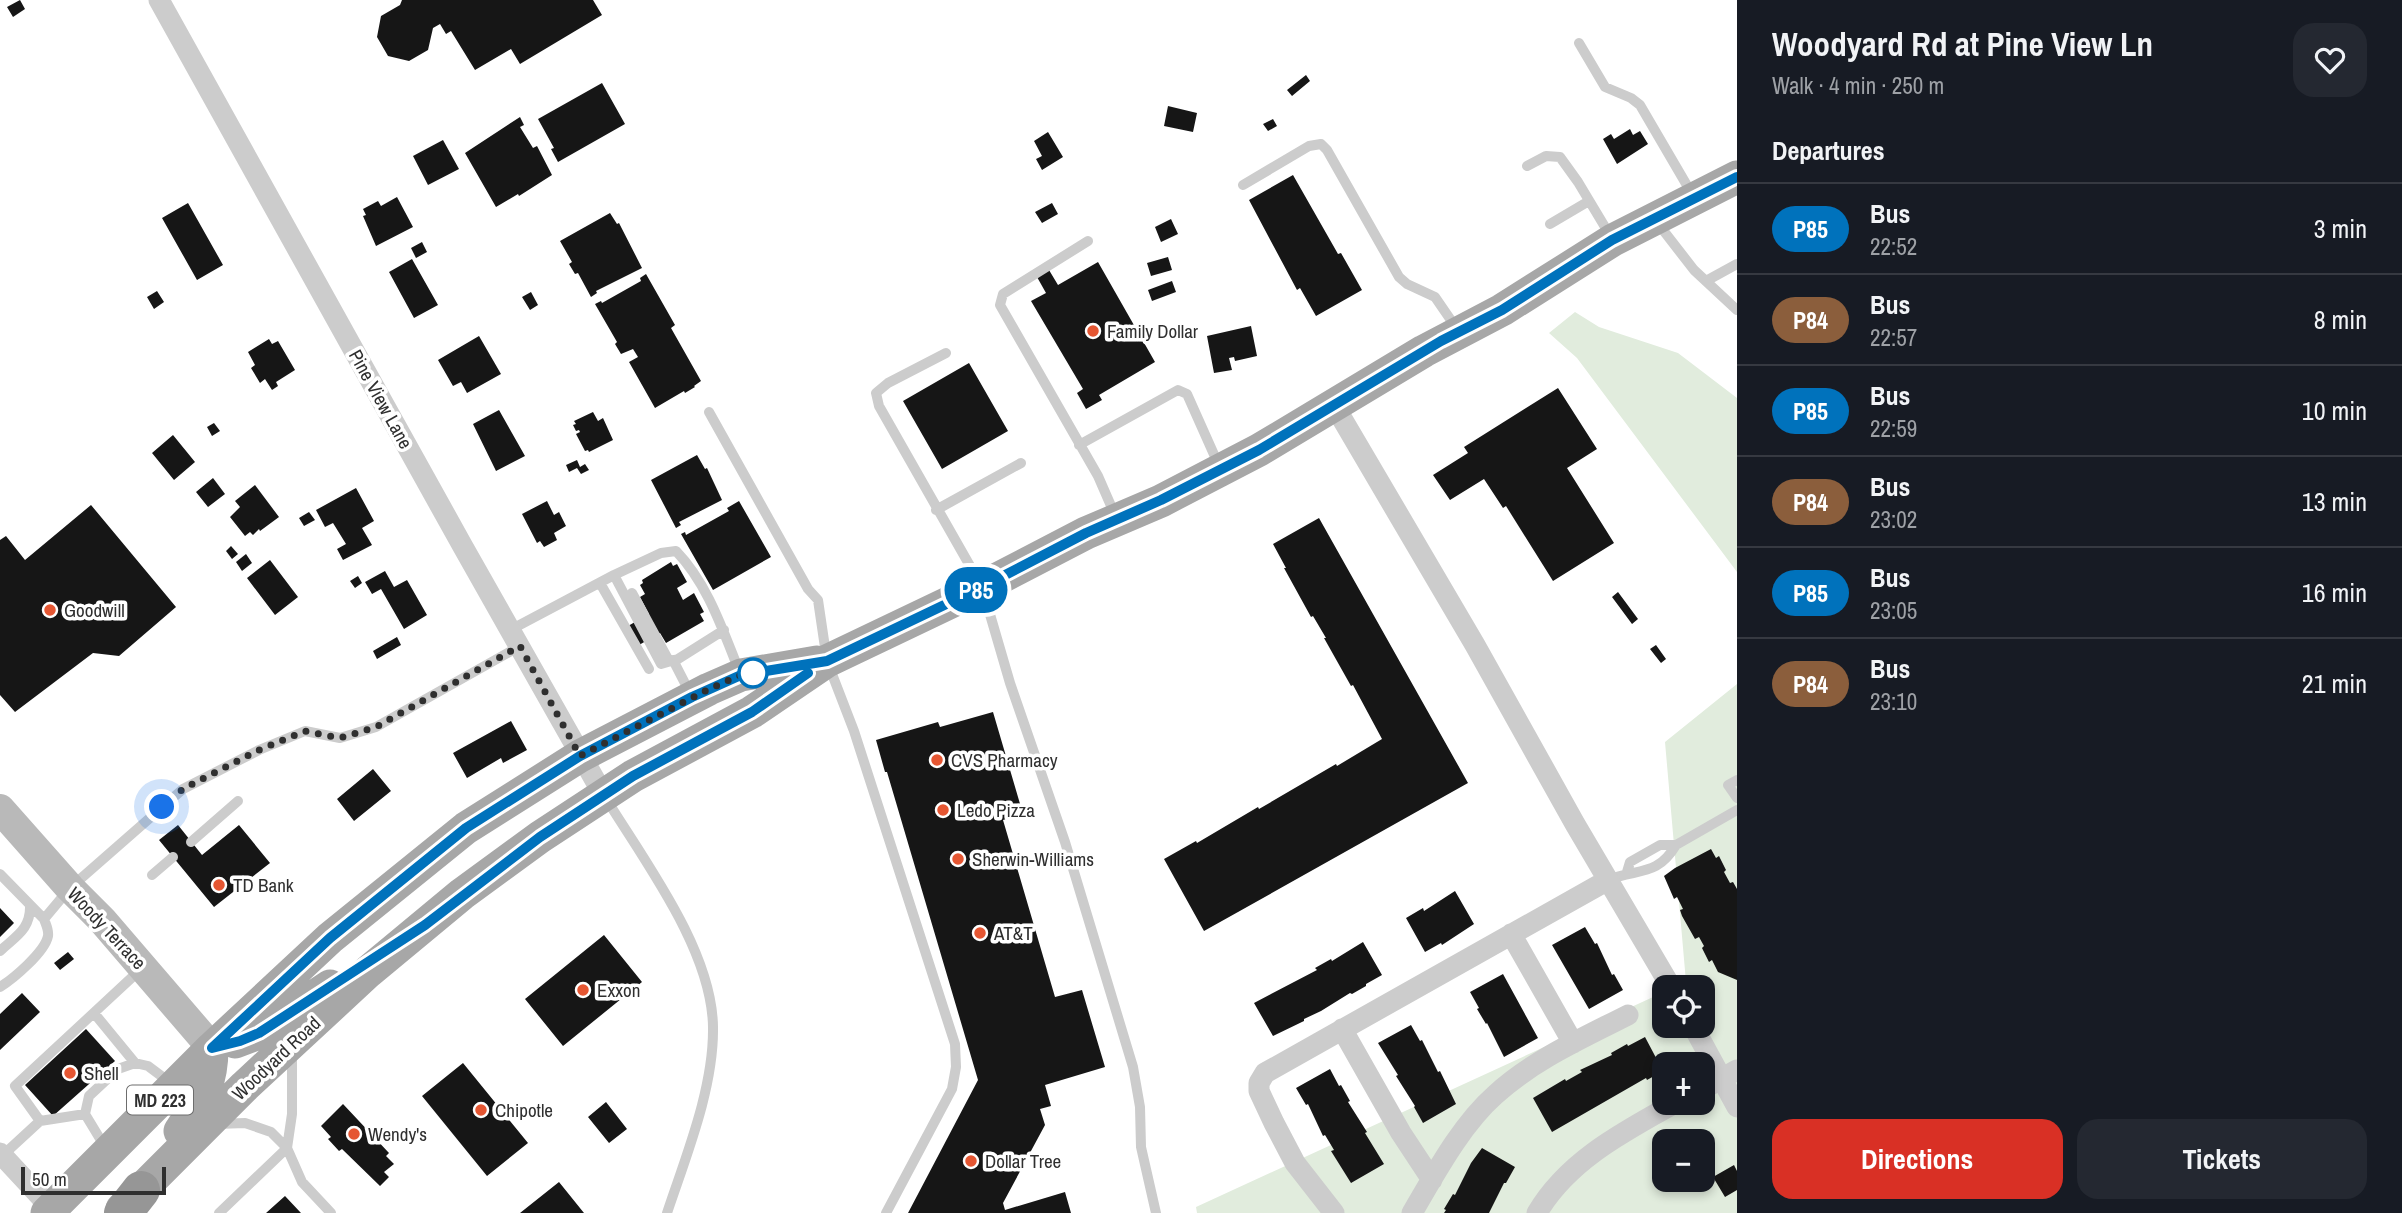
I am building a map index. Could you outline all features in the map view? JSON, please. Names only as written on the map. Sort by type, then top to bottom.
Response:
[{"type":"main road","name":"Woodyard Road","points":[[128,1205],[207,1124],[368,972],[540,837],[633,776],[752,712],[827,661],[982,587],[1086,533],[1118,521],[1221,471],[1459,331],[1502,310],[1612,240],[1737,177]]},
{"type":"main road","name":"Woodyard Road","points":[[49,1210],[212,1048],[330,938],[466,828],[580,756],[692,697],[741,675],[827,661]]},
{"type":"main road","points":[[128,1205],[207,1090],[212,1069],[212,1048],[259,1033],[425,925]]},
{"type":"street","name":"Pine View Lane","points":[[159,0],[604,796]]},
{"type":"street","points":[[1334,405],[1475,645],[1618,876],[1665,975]]},
{"type":"street","name":"Woody Terrace","points":[[0,809],[102,920],[212,1048]]},
{"type":"street","points":[[1334,1213],[1295,1163],[1259,1091],[1259,1083],[1265,1073],[1618,876]]},
{"type":"street","points":[[1511,934],[1573,1043]]},
{"type":"street","points":[[1412,1213],[1474,1117],[1495,1094],[1573,1043],[1628,1016]]},
{"type":"street","points":[[1342,1030],[1401,1133],[1432,1180]]},
{"type":"street","points":[[1699,1038],[1737,1107]]},
{"type":"street","points":[[1537,1213],[1567,1174],[1595,1152],[1656,1115]]},
{"type":"street","points":[[1,1155],[49,1210]]},
{"type":"lane","points":[[1579,43],[1605,87],[1640,105],[1695,200]]},
{"type":"lane","points":[[1243,185],[1309,146],[1321,144],[1327,150],[1399,277],[1406,284],[1435,297],[1459,331]]},
{"type":"lane","points":[[1527,166],[1546,156],[1560,157],[1612,240]]},
{"type":"lane","points":[[1549,224],[1589,201]]},
{"type":"lane","points":[[1654,219],[1694,270],[1737,310]]},
{"type":"lane","points":[[1088,241],[1003,294],[1000,305],[1098,476],[1118,521]]},
{"type":"lane","points":[[1706,281],[1737,264]]},
{"type":"lane","points":[[946,353],[888,383],[876,393],[879,406],[982,587],[1010,683],[1065,842],[1133,1067],[1140,1107],[1141,1147],[1156,1213]]},
{"type":"lane","points":[[1080,445],[1178,390],[1187,394],[1221,471]]},
{"type":"lane","points":[[709,412],[808,589],[818,600],[827,661],[855,731],[955,1044],[957,1067],[952,1089],[886,1213]]},
{"type":"lane","points":[[936,510],[1021,463]]},
{"type":"lane","points":[[44,919],[70,888],[183,789],[259,750],[305,731],[340,738],[376,727],[611,577],[661,553],[676,551],[685,560],[713,607],[741,675]]},
{"type":"lane","points":[[611,577],[661,664],[691,651],[724,630]]},
{"type":"lane","points":[[611,577],[652,667]]},
{"type":"lane","points":[[671,661],[692,697]]},
{"type":"lane","points":[[1737,780],[1728,785],[1737,798]]},
{"type":"lane","points":[[604,796],[678,915],[690,940],[705,979],[713,1026],[705,1088],[667,1213]]},
{"type":"lane","points":[[191,842],[238,801]]},
{"type":"lane","points":[[1618,876],[1630,862],[1660,845],[1676,845],[1737,810]]},
{"type":"lane","points":[[152,875],[173,857]]},
{"type":"lane","points":[[0,987],[42,949],[48,937],[44,919],[1,876]]},
{"type":"lane","points":[[0,951],[28,925],[31,918],[30,905]]},
{"type":"lane","points":[[40,1121],[15,1086],[143,968]]},
{"type":"lane","points":[[94,1013],[135,1063]]},
{"type":"lane","points":[[219,1213],[287,1148],[292,1114],[292,1043]]},
{"type":"lane","points":[[108,1152],[85,1114],[89,1096],[118,1069],[135,1063],[148,1066],[174,1086]]},
{"type":"lane","points":[[1,1155],[40,1121],[85,1114]]},
{"type":"lane","points":[[207,1124],[246,1123],[271,1132],[287,1148],[302,1182],[331,1213]]},
{"type":"green space","points":[[1575,312],[1599,327],[1678,353],[1737,398],[1737,572],[1577,358],[1549,333]]},
{"type":"green space","points":[[1737,684],[1737,1213],[1197,1213],[1196,1207],[1652,998],[1652,1038],[1715,1038],[1715,975],[1685,975],[1665,742]]},
{"type":"building","points":[[20,0],[25,9],[13,17],[7,7]]},
{"type":"building","points":[[402,0],[593,0],[602,15],[520,64],[511,49],[475,70],[451,31],[446,34],[440,24],[433,28],[428,50],[409,61],[388,56],[377,37],[381,16],[400,5]]},
{"type":"building","points":[[1306,75],[1310,81],[1292,96],[1287,90]]},
{"type":"building","points":[[602,83],[625,124],[558,162],[551,149],[554,148],[538,119]]},
{"type":"building","points":[[1168,106],[1197,113],[1193,132],[1164,126]]},
{"type":"building","points":[[520,117],[524,125],[520,127],[533,148],[537,146],[552,175],[496,207],[465,153]]},
{"type":"building","points":[[1273,119],[1277,126],[1268,131],[1263,124]]},
{"type":"building","points":[[1630,129],[1633,135],[1640,131],[1648,144],[1617,164],[1603,139],[1611,134],[1614,139]]},
{"type":"building","points":[[1048,132],[1063,157],[1042,170],[1036,159],[1042,156],[1034,141]]},
{"type":"building","points":[[443,140],[459,169],[428,185],[413,156]]},
{"type":"building","points":[[1293,175],[1362,290],[1316,316],[1300,288],[1297,290],[1249,200]]},
{"type":"building","points":[[397,197],[413,227],[376,246],[363,216],[366,215],[363,209],[378,201],[381,206]]},
{"type":"building","points":[[188,203],[223,265],[197,280],[162,218]]},
{"type":"building","points":[[1052,203],[1058,214],[1042,223],[1035,212]]},
{"type":"building","points":[[610,213],[617,224],[619,223],[642,268],[596,291],[591,297],[578,273],[575,274],[569,264],[572,262],[560,241]]},
{"type":"building","points":[[1171,219],[1178,234],[1161,242],[1155,227]]},
{"type":"building","points":[[422,242],[427,252],[416,258],[411,248]]},
{"type":"building","points":[[1168,257],[1172,270],[1151,276],[1147,263]]},
{"type":"building","points":[[412,259],[438,305],[414,318],[389,272]]},
{"type":"building","name":"Family Dollar","points":[[1098,262],[1155,362],[1099,395],[1102,400],[1086,409],[1077,393],[1083,389],[1031,301],[1046,293],[1037,277],[1049,270],[1058,285]]},
{"type":"building","points":[[646,274],[675,325],[671,328],[701,381],[685,393],[684,391],[655,408],[629,362],[638,357],[633,349],[621,354],[595,304],[601,301],[602,303],[641,281],[640,278]]},
{"type":"building","points":[[1172,281],[1176,292],[1152,301],[1148,290]]},
{"type":"building","points":[[157,291],[164,302],[154,309],[147,297]]},
{"type":"building","points":[[531,292],[538,305],[530,310],[522,297]]},
{"type":"building","points":[[1251,326],[1257,356],[1235,361],[1234,357],[1229,358],[1232,370],[1214,373],[1207,336]]},
{"type":"building","points":[[479,336],[501,374],[467,393],[461,382],[453,386],[438,360]]},
{"type":"building","points":[[269,339],[272,344],[278,341],[295,370],[276,382],[278,386],[272,390],[265,379],[260,383],[251,368],[255,365],[248,352]]},
{"type":"building","points":[[969,363],[1008,431],[942,469],[903,401]]},
{"type":"building","points":[[1558,388],[1597,449],[1567,468],[1614,543],[1553,581],[1506,506],[1503,508],[1484,479],[1450,500],[1433,475],[1468,453],[1464,447]]},
{"type":"building","points":[[499,410],[525,456],[496,471],[473,424]]},
{"type":"building","points":[[593,412],[598,421],[603,418],[613,440],[589,452],[585,451],[576,434],[580,432],[576,431],[573,425],[576,424],[574,421]]},
{"type":"building","points":[[214,423],[220,431],[212,436],[207,427]]},
{"type":"building","points":[[173,435],[195,462],[174,480],[152,453]]},
{"type":"building","points":[[697,455],[705,469],[707,468],[722,500],[679,522],[681,525],[676,528],[651,480]]},
{"type":"building","points":[[577,460],[580,467],[585,464],[589,470],[581,474],[577,468],[569,472],[566,465]]},
{"type":"building","points":[[213,478],[225,494],[208,507],[196,492]]},
{"type":"building","points":[[255,485],[279,517],[253,535],[250,532],[245,536],[230,517],[240,507],[235,501]]},
{"type":"building","points":[[356,488],[374,521],[362,528],[372,545],[343,560],[337,549],[346,544],[333,523],[325,527],[316,510]]},
{"type":"building","points":[[547,501],[554,515],[559,512],[566,526],[554,533],[557,540],[544,547],[540,541],[537,543],[522,514]]},
{"type":"building","points":[[739,501],[771,557],[713,590],[681,534],[685,532],[686,535],[729,511],[727,508]]},
{"type":"building","points":[[91,505],[176,607],[119,656],[93,653],[15,712],[0,695],[0,540],[6,536],[25,560]]},
{"type":"building","points":[[309,512],[315,520],[304,526],[299,518]]},
{"type":"building","points":[[1319,518],[1468,783],[1204,931],[1164,859],[1382,739],[1326,638],[1313,616],[1311,617],[1273,544]]},
{"type":"building","points":[[231,546],[238,554],[232,559],[226,551]]},
{"type":"building","points":[[246,554],[252,563],[242,571],[236,562]]},
{"type":"building","points":[[270,560],[298,597],[275,615],[247,578]]},
{"type":"building","points":[[671,562],[673,566],[677,564],[687,582],[677,588],[683,600],[694,593],[704,612],[700,614],[704,621],[666,643],[660,633],[639,645],[628,626],[649,614],[640,597],[645,594],[640,585],[642,580]]},
{"type":"building","points":[[385,571],[394,587],[407,580],[427,615],[404,629],[381,589],[372,594],[365,582]]},
{"type":"building","points":[[358,576],[362,583],[355,588],[350,581]]},
{"type":"building","points":[[1618,592],[1638,619],[1632,624],[1612,597]]},
{"type":"building","points":[[397,637],[401,645],[377,659],[373,651]]},
{"type":"building","points":[[1656,645],[1666,659],[1661,663],[1650,649]]},
{"type":"building","points":[[993,712],[1023,814],[1003,820],[1055,997],[1082,990],[1105,1067],[1045,1085],[1051,1106],[1040,1109],[1045,1125],[1003,1203],[1005,1210],[1065,1192],[1071,1213],[908,1213],[978,1080],[876,740],[938,722],[940,727]]},
{"type":"building","points":[[511,721],[527,750],[503,763],[501,758],[467,778],[453,753]]},
{"type":"building","points":[[373,769],[391,791],[354,821],[337,799]]},
{"type":"building","name":"TD Bank","points":[[178,825],[202,855],[239,825],[270,863],[214,907],[159,840]]},
{"type":"building","points":[[1711,849],[1716,858],[1719,856],[1730,883],[1733,882],[1737,889],[1737,980],[1718,972],[1712,960],[1709,962],[1702,948],[1704,946],[1699,937],[1695,939],[1682,916],[1680,910],[1683,909],[1677,897],[1674,899],[1664,876]]},
{"type":"building","points":[[1455,891],[1474,924],[1442,945],[1441,943],[1425,952],[1406,918],[1423,908],[1424,911]]},
{"type":"building","points":[[0,908],[14,923],[0,937]]},
{"type":"building","points":[[1585,927],[1623,990],[1589,1009],[1552,945]]},
{"type":"building","name":"Exxon","points":[[604,935],[642,982],[563,1046],[525,999]]},
{"type":"building","points":[[1363,942],[1382,975],[1273,1036],[1254,1003]]},
{"type":"building","points":[[68,952],[74,959],[60,970],[54,963]]},
{"type":"building","points":[[1503,974],[1538,1038],[1504,1057],[1470,992]]},
{"type":"building","points":[[22,993],[40,1012],[0,1050],[0,1014]]},
{"type":"building","points":[[1411,1025],[1438,1072],[1440,1071],[1456,1104],[1423,1123],[1378,1043]]},
{"type":"building","name":"Shell","points":[[86,1029],[115,1061],[53,1116],[25,1085]]},
{"type":"building","points":[[1645,1037],[1653,1052],[1652,1077],[1647,1080],[1646,1078],[1552,1132],[1533,1098],[1627,1044],[1628,1046]]},
{"type":"building","points":[[463,1063],[528,1143],[487,1176],[422,1096]]},
{"type":"building","points":[[1330,1069],[1384,1164],[1351,1183],[1331,1151],[1334,1150],[1325,1135],[1323,1136],[1308,1104],[1306,1105],[1296,1088]]},
{"type":"building","points":[[606,1102],[627,1129],[609,1143],[588,1117]]},
{"type":"building","points":[[343,1104],[389,1153],[386,1156],[394,1164],[384,1172],[389,1177],[380,1186],[342,1149],[339,1151],[321,1126]]},
{"type":"building","points":[[1482,1148],[1515,1167],[1489,1213],[1444,1213],[1444,1209]]},
{"type":"building","points":[[1734,1165],[1737,1171],[1737,1190],[1725,1197],[1715,1176]]},
{"type":"building","points":[[559,1182],[584,1213],[520,1213]]},
{"type":"building","points":[[285,1196],[301,1213],[266,1213]]},
{"type":"bus line","name":"P85","points":[[808,673],[752,712],[633,776],[540,837],[462,894],[425,925],[259,1033],[212,1048],[330,938],[466,828],[580,756],[692,697],[741,675],[827,661],[982,587],[1086,533],[1118,521],[1221,471],[1441,341],[1502,310],[1612,240],[1737,177]]},
{"type":"place","name":"Family Dollar","points":[[1093,331]]},
{"type":"place","name":"Goodwill","points":[[50,610]]},
{"type":"place","name":"CVS Pharmacy","points":[[937,760]]},
{"type":"place","name":"Ledo Pizza","points":[[943,810]]},
{"type":"place","name":"Sherwin-Williams","points":[[958,859]]},
{"type":"place","name":"TD Bank","points":[[219,885]]},
{"type":"place","name":"AT&T","points":[[980,933]]},
{"type":"place","name":"Exxon","points":[[583,990]]},
{"type":"place","name":"Shell","points":[[70,1073]]},
{"type":"place","name":"Chipotle","points":[[481,1110]]},
{"type":"place","name":"Wendy's","points":[[354,1134]]},
{"type":"place","name":"Dollar Tree","points":[[971,1161]]},
{"type":"route","points":[[162,807],[183,789],[259,750],[305,731],[340,738],[376,727],[520,646],[580,756],[709,689],[741,675],[762,671],[753,673]]}]
